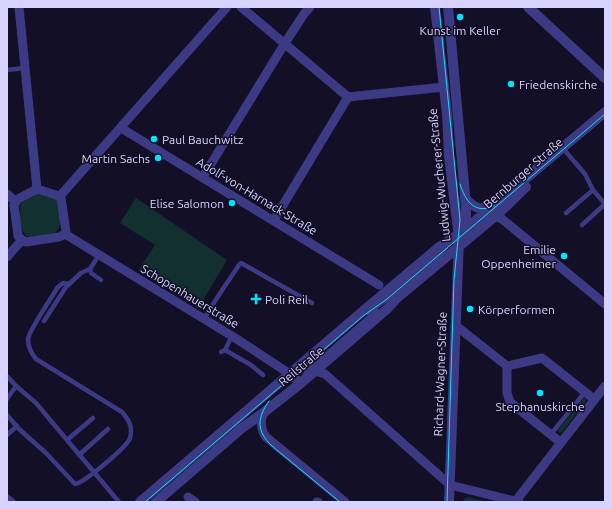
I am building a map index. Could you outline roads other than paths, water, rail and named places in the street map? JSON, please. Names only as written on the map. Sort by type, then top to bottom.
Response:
[{"type":"street","points":[[19,7],[37,189]]},
{"type":"street","points":[[60,196],[227,7]]},
{"type":"street","points":[[241,7],[348,97],[444,87]]},
{"type":"street","points":[[203,177],[285,43],[310,7]]},
{"type":"street","name":"Ludwig-Wucherer-Straße","points":[[448,7],[466,214],[459,237]]},
{"type":"street","points":[[528,7],[605,78]]},
{"type":"street","name":"Ludwig-Wucherer-Straße","points":[[433,8],[444,87],[449,156],[459,237]]},
{"type":"street","points":[[274,220],[348,97]]},
{"type":"street","name":"Bernburger Straße","points":[[459,237],[493,212],[605,112]]},
{"type":"street","name":"Bernburger Straße","points":[[459,237],[517,194],[605,119]]},
{"type":"street","name":"Adolf-von-Harnack-Straße","points":[[121,128],[380,286]]},
{"type":"street","points":[[37,189],[60,196],[62,200],[66,229],[65,234],[59,237],[29,241],[22,240],[18,236],[14,205],[16,201],[22,196],[37,189]]},
{"type":"street","points":[[7,194],[16,201]]},
{"type":"street","points":[[465,198],[473,206],[493,212],[605,304]]},
{"type":"street","name":"Schopenhauerstraße","points":[[65,234],[232,336],[290,374],[301,383]]},
{"type":"street","name":"Reilstraße","points":[[156,502],[242,428],[263,414],[301,383],[387,309],[459,237]]},
{"type":"street","name":"Reilstraße","points":[[140,502],[438,248],[459,237]]},
{"type":"street","name":"Richard-Wagner-Straße","points":[[449,502],[459,237]]},
{"type":"street","points":[[7,257],[22,240]]},
{"type":"street","points":[[455,325],[507,366]]},
{"type":"street","points":[[507,366],[542,358],[594,400]]},
{"type":"street","points":[[507,366],[507,393],[510,402],[560,442]]},
{"type":"street","points":[[315,371],[325,374],[450,485],[516,502],[560,442],[605,386]]},
{"type":"street","points":[[263,414],[262,431],[266,437],[345,502]]},
{"type":"street","points":[[7,499],[11,502]]},
{"type":"lane","points":[[7,70],[25,68]]},
{"type":"lane","points":[[566,152],[585,174],[593,190],[605,204],[582,226]]},
{"type":"lane","points":[[566,213],[593,190]]},
{"type":"lane","points":[[44,321],[66,287],[81,273],[90,268],[99,255]]},
{"type":"lane","points":[[204,319],[241,263],[312,303]]},
{"type":"lane","points":[[90,268],[91,273],[100,280]]},
{"type":"lane","points":[[7,415],[16,426],[46,453],[75,484],[80,484],[126,446],[130,440],[131,425],[128,418],[122,412],[36,358],[31,353],[28,339],[30,334],[58,287],[63,283],[69,284]]},
{"type":"lane","points":[[301,383],[308,370],[368,318],[397,298]]},
{"type":"lane","points":[[232,336],[223,351],[250,365],[263,375]]},
{"type":"lane","points":[[7,376],[36,403],[119,502]]},
{"type":"lane","points":[[7,399],[16,386]]},
{"type":"lane","points":[[551,434],[585,392]]},
{"type":"lane","points":[[67,440],[93,418]]},
{"type":"lane","points":[[7,435],[16,426]]},
{"type":"lane","points":[[79,455],[108,429]]},
{"type":"tram line","points":[[439,7],[460,220],[454,280],[447,502]]},
{"type":"tram line","points":[[145,502],[363,316],[387,299],[605,114]]},
{"type":"tram line","points":[[460,184],[471,204],[481,209],[494,206]]},
{"type":"tram line","points":[[269,401],[260,419],[263,435],[272,446],[340,502]]},
{"type":"place","name":"Kunst im Keller","points":[[460,17]]},
{"type":"place","name":"Friedenskirche","points":[[511,84]]},
{"type":"place","name":"Paul Bauchwitz","points":[[154,139]]},
{"type":"place","name":"Martin Sachs","points":[[158,158]]},
{"type":"place","name":"Elise Salomon","points":[[232,203]]},
{"type":"place","name":"Emilie Oppenheimer","points":[[564,256]]},
{"type":"place","name":"Poli Reil","points":[[256,299]]},
{"type":"place","name":"Körperformen","points":[[470,309]]},
{"type":"place","name":"Stephanuskirche","points":[[540,393]]}]
